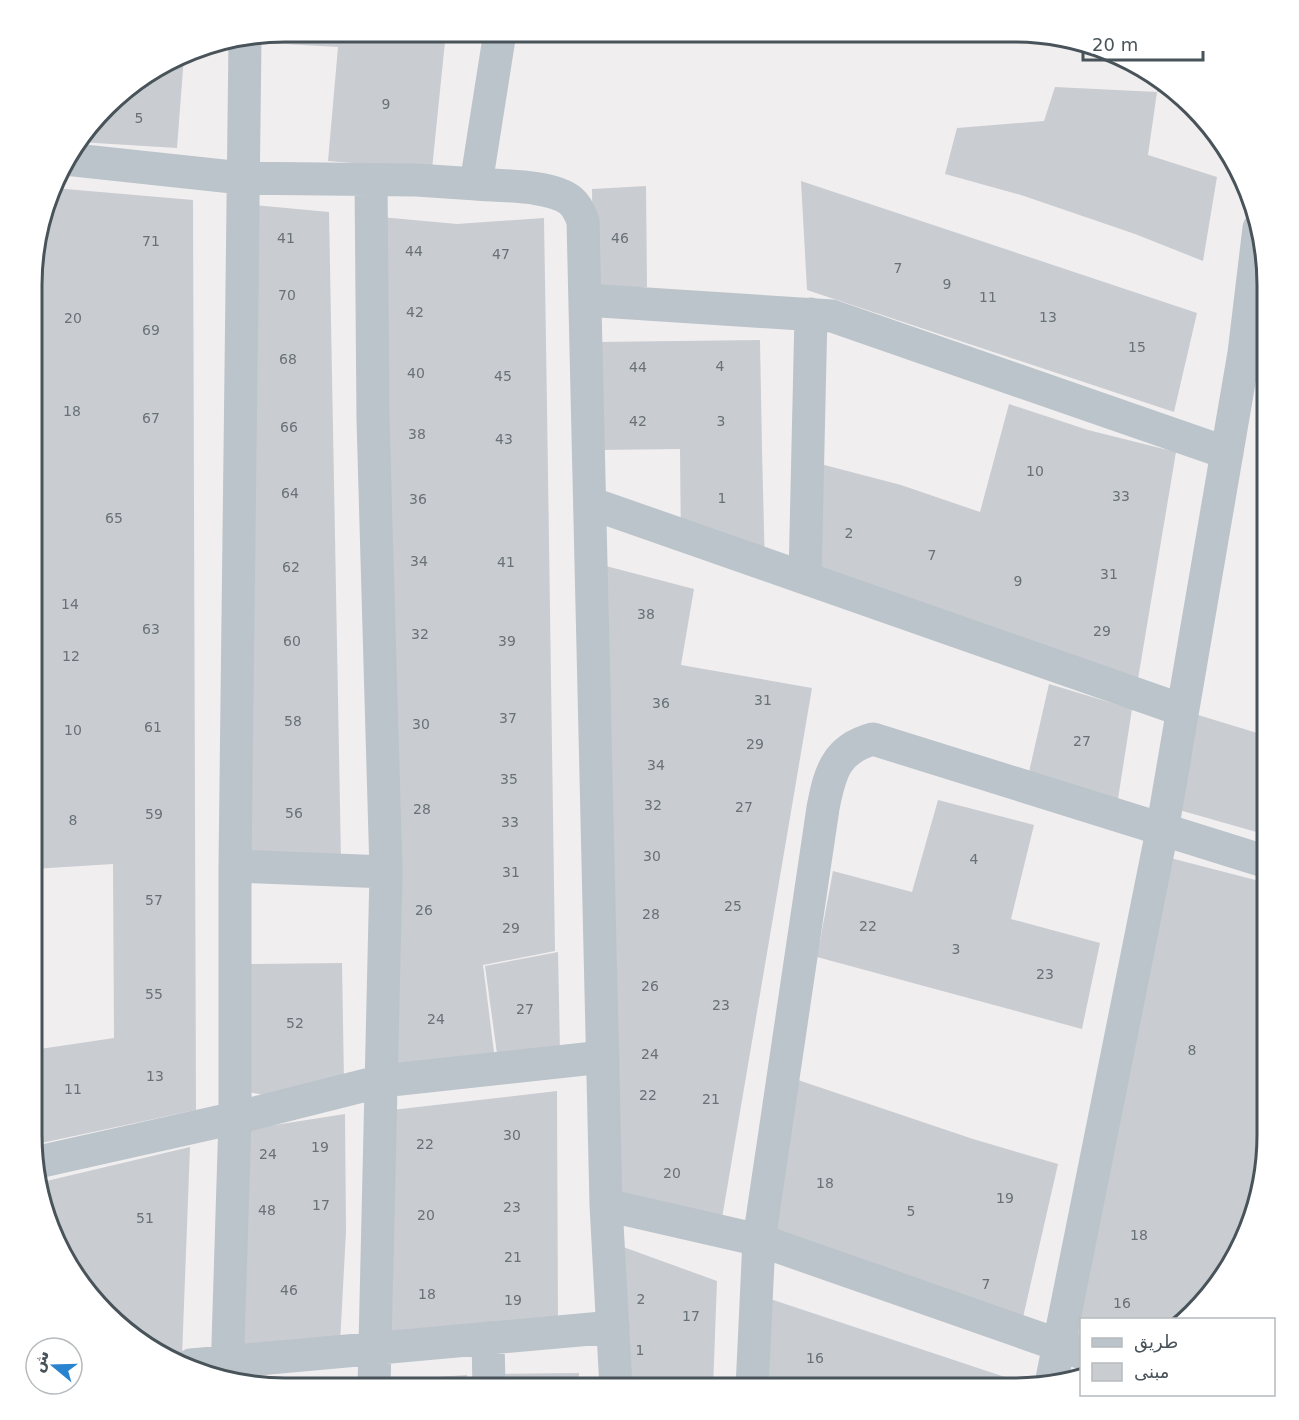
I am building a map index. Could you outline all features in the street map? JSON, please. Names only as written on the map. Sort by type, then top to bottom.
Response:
[{"type":"street","points":[[476,184],[498,42]]},
{"type":"street","points":[[228,1368],[236,1118],[235,866],[242,178],[246,45]]},
{"type":"street","points":[[77,160],[242,178],[476,184],[550,191],[569,199],[578,208],[583,221],[606,1205],[616,1378]]},
{"type":"street","points":[[371,180],[373,420],[386,872],[375,1378]]},
{"type":"street","points":[[1057,1374],[1070,1350],[1227,453],[1255,356],[1257,292]]},
{"type":"street","points":[[585,300],[832,316],[1227,453]]},
{"type":"street","points":[[805,578],[811,314]]},
{"type":"street","points":[[590,503],[1182,710]]},
{"type":"street","points":[[752,1378],[759,1240],[823,807],[829,778],[839,759],[855,744],[873,739],[1257,859]]},
{"type":"street","points":[[235,866],[386,872]]},
{"type":"street","points":[[44,1161],[236,1118],[382,1081],[603,1057]]},
{"type":"street","points":[[606,1205],[759,1240],[1070,1350]]},
{"type":"street","points":[[212,1367],[228,1368],[376,1349],[613,1327]]},
{"type":"street","points":[[488,1338],[489,1378]]},
{"type":"building","points":[[445,42],[432,169],[328,161],[338,47],[269,43]]},
{"type":"building","points":[[183,64],[177,148],[88,143],[113,113],[137,92]]},
{"type":"building","points":[[1055,87],[1157,92],[1148,155],[1217,177],[1203,261],[1135,234],[1021,195],[945,174],[957,128],[1044,121]]},
{"type":"building","points":[[801,181],[1197,313],[1174,412],[807,290]]},
{"type":"building","points":[[646,186],[647,287],[593,290],[592,189]]},
{"type":"building","points":[[62,189],[193,200],[196,1110],[42,1143],[42,1049],[114,1038],[113,864],[42,868],[42,285],[44,253],[50,222]]},
{"type":"building","points":[[242,204],[329,212],[341,860],[249,861]]},
{"type":"building","points":[[370,216],[457,224],[544,218],[547,406],[555,951],[483,965],[495,1060],[383,1077]]},
{"type":"building","points":[[760,340],[765,569],[681,547],[680,449],[597,450],[596,342]]},
{"type":"building","points":[[1009,404],[1088,430],[1176,452],[1138,679],[807,581],[809,461],[901,485],[980,512]]},
{"type":"building","points":[[602,565],[694,589],[681,665],[812,688],[720,1230],[614,1198]]},
{"type":"building","points":[[1049,684],[1132,709],[1118,799],[1029,772]]},
{"type":"building","points":[[1172,707],[1257,733],[1257,832],[1158,804]]},
{"type":"building","points":[[938,800],[1034,825],[1011,919],[1100,943],[1082,1029],[817,957],[833,871],[912,892]]},
{"type":"building","points":[[1151,853],[1257,880],[1257,1135],[1255,1167],[1249,1198],[1239,1228],[1207,1283],[1174,1318],[1080,1318],[1080,1359],[1055,1353]]},
{"type":"building","points":[[558,952],[560,1051],[498,1061],[485,966]]},
{"type":"building","points":[[342,963],[344,1082],[268,1096],[244,1091],[247,964]]},
{"type":"building","points":[[798,1080],[973,1139],[1058,1164],[1019,1335],[766,1253]]},
{"type":"building","points":[[557,1091],[558,1325],[387,1342],[383,1111]]},
{"type":"building","points":[[345,1114],[346,1231],[340,1344],[230,1352],[243,1130]]},
{"type":"building","points":[[190,1147],[182,1355],[137,1328],[113,1307],[92,1283],[60,1228],[47,1181]]},
{"type":"building","points":[[615,1244],[717,1281],[713,1378],[616,1378]]},
{"type":"building","points":[[758,1295],[1008,1378],[756,1378]]},
{"type":"building","points":[[579,1373],[579,1378],[496,1378],[496,1374]]},
{"type":"building","points":[[467,1375],[467,1378],[421,1378]]}]
